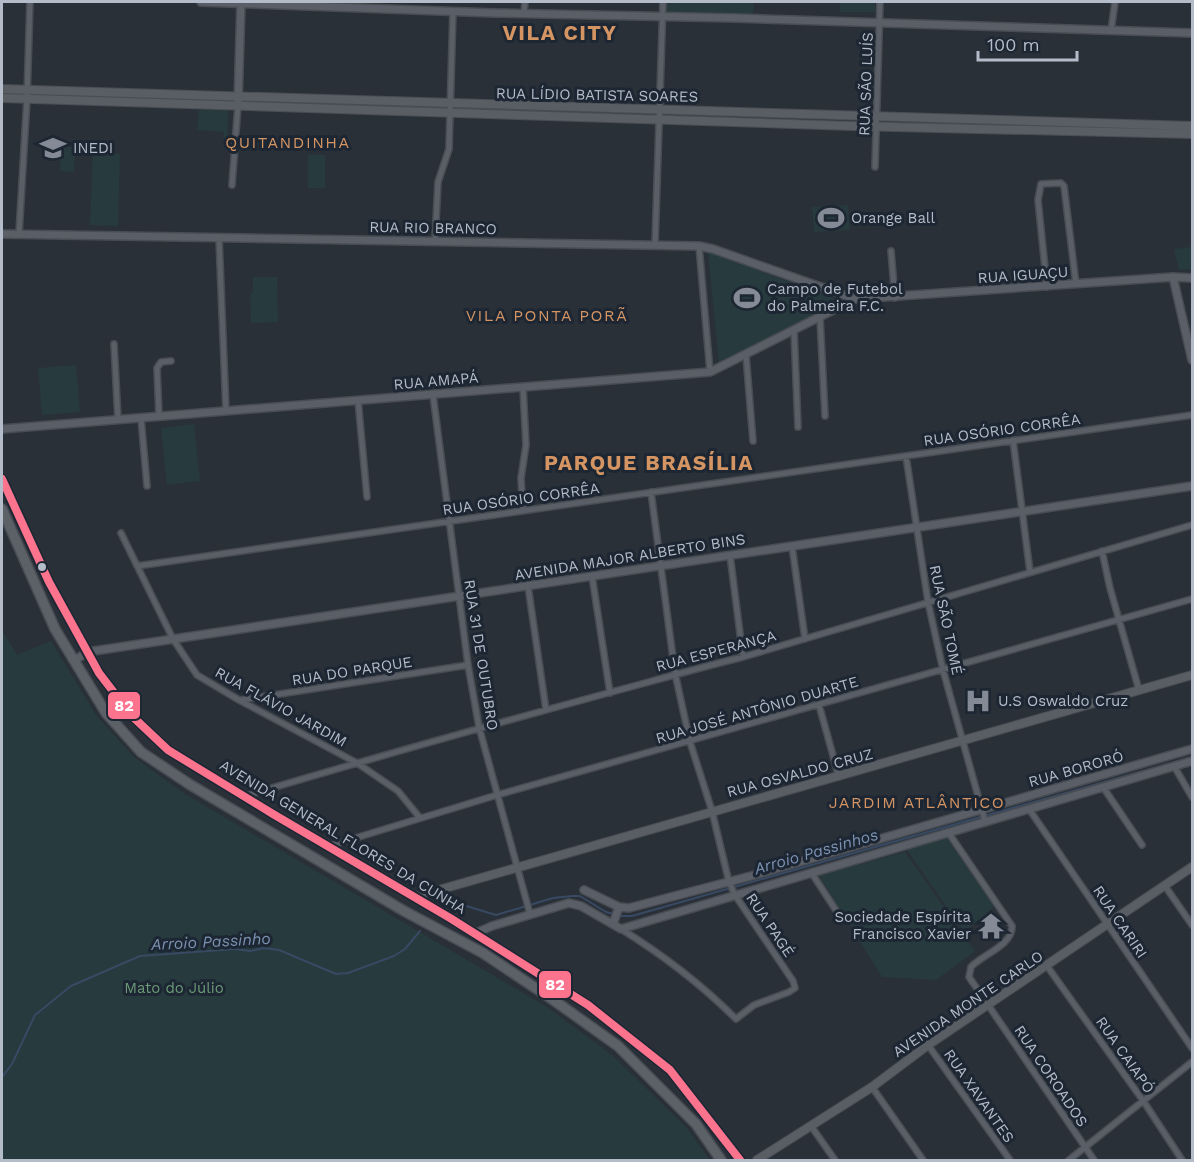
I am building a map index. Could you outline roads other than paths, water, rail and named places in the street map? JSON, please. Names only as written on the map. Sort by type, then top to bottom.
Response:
[{"type":"main road","name":"RUA LÍDIO BATISTA SOARES","points":[[2,89],[27,94],[74,96],[804,119],[876,126],[956,129],[1002,125]]},
{"type":"main road","name":"RUA LÍDIO BATISTA SOARES","points":[[2,98],[27,94]]},
{"type":"main road","name":"RUA LÍDIO BATISTA SOARES","points":[[804,119],[877,116],[956,119],[1002,125],[1192,126]]},
{"type":"main road","points":[[930,118],[930,128]]},
{"type":"main road","points":[[956,119],[956,129]]},
{"type":"main road","name":"RUA LÍDIO BATISTA SOARES","points":[[1093,127],[1192,134]]},
{"type":"main road","name":"AVENIDA GENERAL FLORES DA CUNHA","points":[[2,479],[50,582],[99,673],[132,716],[168,750],[476,933],[588,1005],[670,1070],[740,1161]]},
{"type":"main road","points":[[2,512],[11,499]]},
{"type":"main road","name":"AVENIDA GENERAL FLORES DA CUNHA","points":[[2,512],[55,629],[106,713],[141,752],[189,784],[404,911],[483,953],[552,999],[618,1046],[696,1124],[721,1161]]},
{"type":"main road","name":"RUA OSVALDO CRUZ","points":[[414,897],[712,810],[839,777],[1192,675]]},
{"type":"main road","name":"AVENIDA MONTE CARLO","points":[[757,1161],[872,1087],[928,1045],[1192,867]]},
{"type":"main road","points":[[404,911],[414,897]]},
{"type":"main road","points":[[476,933],[483,953]]},
{"type":"street","points":[[19,234],[30,2]]},
{"type":"street","points":[[201,2],[1192,33]]},
{"type":"street","points":[[232,185],[238,100],[241,2]]},
{"type":"street","points":[[524,12],[525,2]]},
{"type":"street","points":[[655,245],[663,2]]},
{"type":"street","name":"RUA SÃO LUÍS","points":[[875,167],[880,2]]},
{"type":"street","points":[[1111,31],[1115,2]]},
{"type":"street","points":[[435,241],[438,182],[449,149],[453,11]]},
{"type":"street","points":[[1047,287],[1038,200],[1041,184],[1061,183],[1064,186],[1076,284]]},
{"type":"street","name":"RUA RIO BRANCO","points":[[2,234],[699,246],[855,299]]},
{"type":"street","points":[[219,238],[226,411]]},
{"type":"street","points":[[699,246],[710,372]]},
{"type":"street","points":[[891,251],[895,298]]},
{"type":"street","points":[[1173,277],[1192,360]]},
{"type":"street","name":"RUA IGUAÇU","points":[[855,299],[1173,277],[1192,278]]},
{"type":"street","name":"RUA AMAPÁ","points":[[2,429],[710,372],[855,299]]},
{"type":"street","points":[[820,317],[825,416]]},
{"type":"street","points":[[794,330],[798,427]]},
{"type":"street","points":[[114,344],[118,420]]},
{"type":"street","points":[[746,355],[753,441]]},
{"type":"street","points":[[159,416],[157,368],[161,363],[171,361]]},
{"type":"street","points":[[524,387],[526,445],[521,478],[524,511]]},
{"type":"street","name":"RUA 31 DE OUTUBRO","points":[[433,394],[468,665],[480,727],[529,911]]},
{"type":"street","points":[[358,400],[367,497]]},
{"type":"street","name":"RUA OSÓRIO CORRÊA","points":[[137,566],[1192,415]]},
{"type":"street","points":[[141,418],[147,486]]},
{"type":"street","points":[[1012,440],[1030,572]]},
{"type":"street","name":"RUA SÃO TOMÉ","points":[[906,456],[928,602],[943,670],[985,820]]},
{"type":"street","name":"AVENIDA MAJOR ALBERTO BINS","points":[[74,661],[87,652],[1192,486]]},
{"type":"street","name":"RUA PAGÉ","points":[[621,929],[675,964],[718,1000],[736,1019],[754,1005],[795,988],[793,981],[734,894],[730,882],[712,810],[690,742],[675,673],[651,492]]},
{"type":"street","name":"RUA ESPERANÇA","points":[[245,796],[480,727],[806,639],[1192,525]]},
{"type":"street","name":"RUA FLÁVIO JARDIM","points":[[121,533],[173,639],[197,675],[357,763],[398,791],[420,818]]},
{"type":"street","points":[[792,546],[806,639]]},
{"type":"street","points":[[1102,551],[1139,690]]},
{"type":"street","points":[[730,555],[743,657]]},
{"type":"street","points":[[592,576],[610,693]]},
{"type":"street","points":[[528,585],[546,710]]},
{"type":"street","name":"RUA JOSÉ ANTÔNIO DUARTE","points":[[329,846],[497,795],[1192,599]]},
{"type":"street","name":"RUA DO PARQUE","points":[[239,700],[468,665]]},
{"type":"street","points":[[819,705],[839,777]]},
{"type":"street","name":"RUA BORORÓ","points":[[616,916],[629,908],[730,882],[1192,749]]},
{"type":"street","points":[[584,890],[616,916],[621,929],[985,820],[1192,761]]},
{"type":"street","points":[[1174,766],[1192,797]]},
{"type":"street","points":[[1103,787],[1142,845]]},
{"type":"street","name":"RUA CARIRI","points":[[1029,809],[1192,1048]]},
{"type":"street","name":"RUA COROADOS","points":[[948,832],[1012,926],[1012,932],[1006,940],[975,962],[968,972],[972,982],[1094,1161]]},
{"type":"street","points":[[811,872],[841,918]]},
{"type":"street","points":[[1165,886],[1192,925]]},
{"type":"street","points":[[476,933],[529,911],[569,903],[616,916]]},
{"type":"street","name":"RUA CAIAPÓ","points":[[1047,966],[1144,1102],[1182,1161]]},
{"type":"street","name":"RUA XAVANTES","points":[[928,1045],[1010,1161]]},
{"type":"street","points":[[1069,1161],[1192,1062]]},
{"type":"street","points":[[872,1087],[923,1161]]},
{"type":"street","points":[[812,1126],[835,1161]]},
{"type":"waterway","name":"Arroio Passinhos","points":[[446,902],[496,915],[553,898],[580,896],[606,912],[620,916],[632,916],[1192,757]]},
{"type":"waterway","name":"Arroio Passinho","points":[[2,1077],[12,1064],[35,1015],[71,986],[140,956],[235,949],[250,951],[264,948],[279,950],[336,974],[348,973],[394,956],[405,949],[420,931]]},
{"type":"place","name":"INEDI","points":[[53,148]]},
{"type":"place","name":"Orange Ball","points":[[831,218]]},
{"type":"place","name":"Campo de Futebol do Palmeira F.C.","points":[[747,298]]},
{"type":"place","name":"U.S Oswaldo Cruz","points":[[978,701]]},
{"type":"place","name":"Sociedade Espírita Francisco Xavier","points":[[991,926]]},
{"type":"district","name":"VILA CITY","points":[[560,33]]},
{"type":"district","name":"QUITANDINHA","points":[[288,142]]},
{"type":"district","name":"VILA PONTA PORÃ","points":[[547,315]]},
{"type":"district","name":"PARQUE BRASÍLIA","points":[[649,463]]},
{"type":"district","name":"JARDIM ATLÂNTICO","points":[[917,802]]},
{"type":"park label","name":"Mato do Júlio","points":[[174,988]]}]
